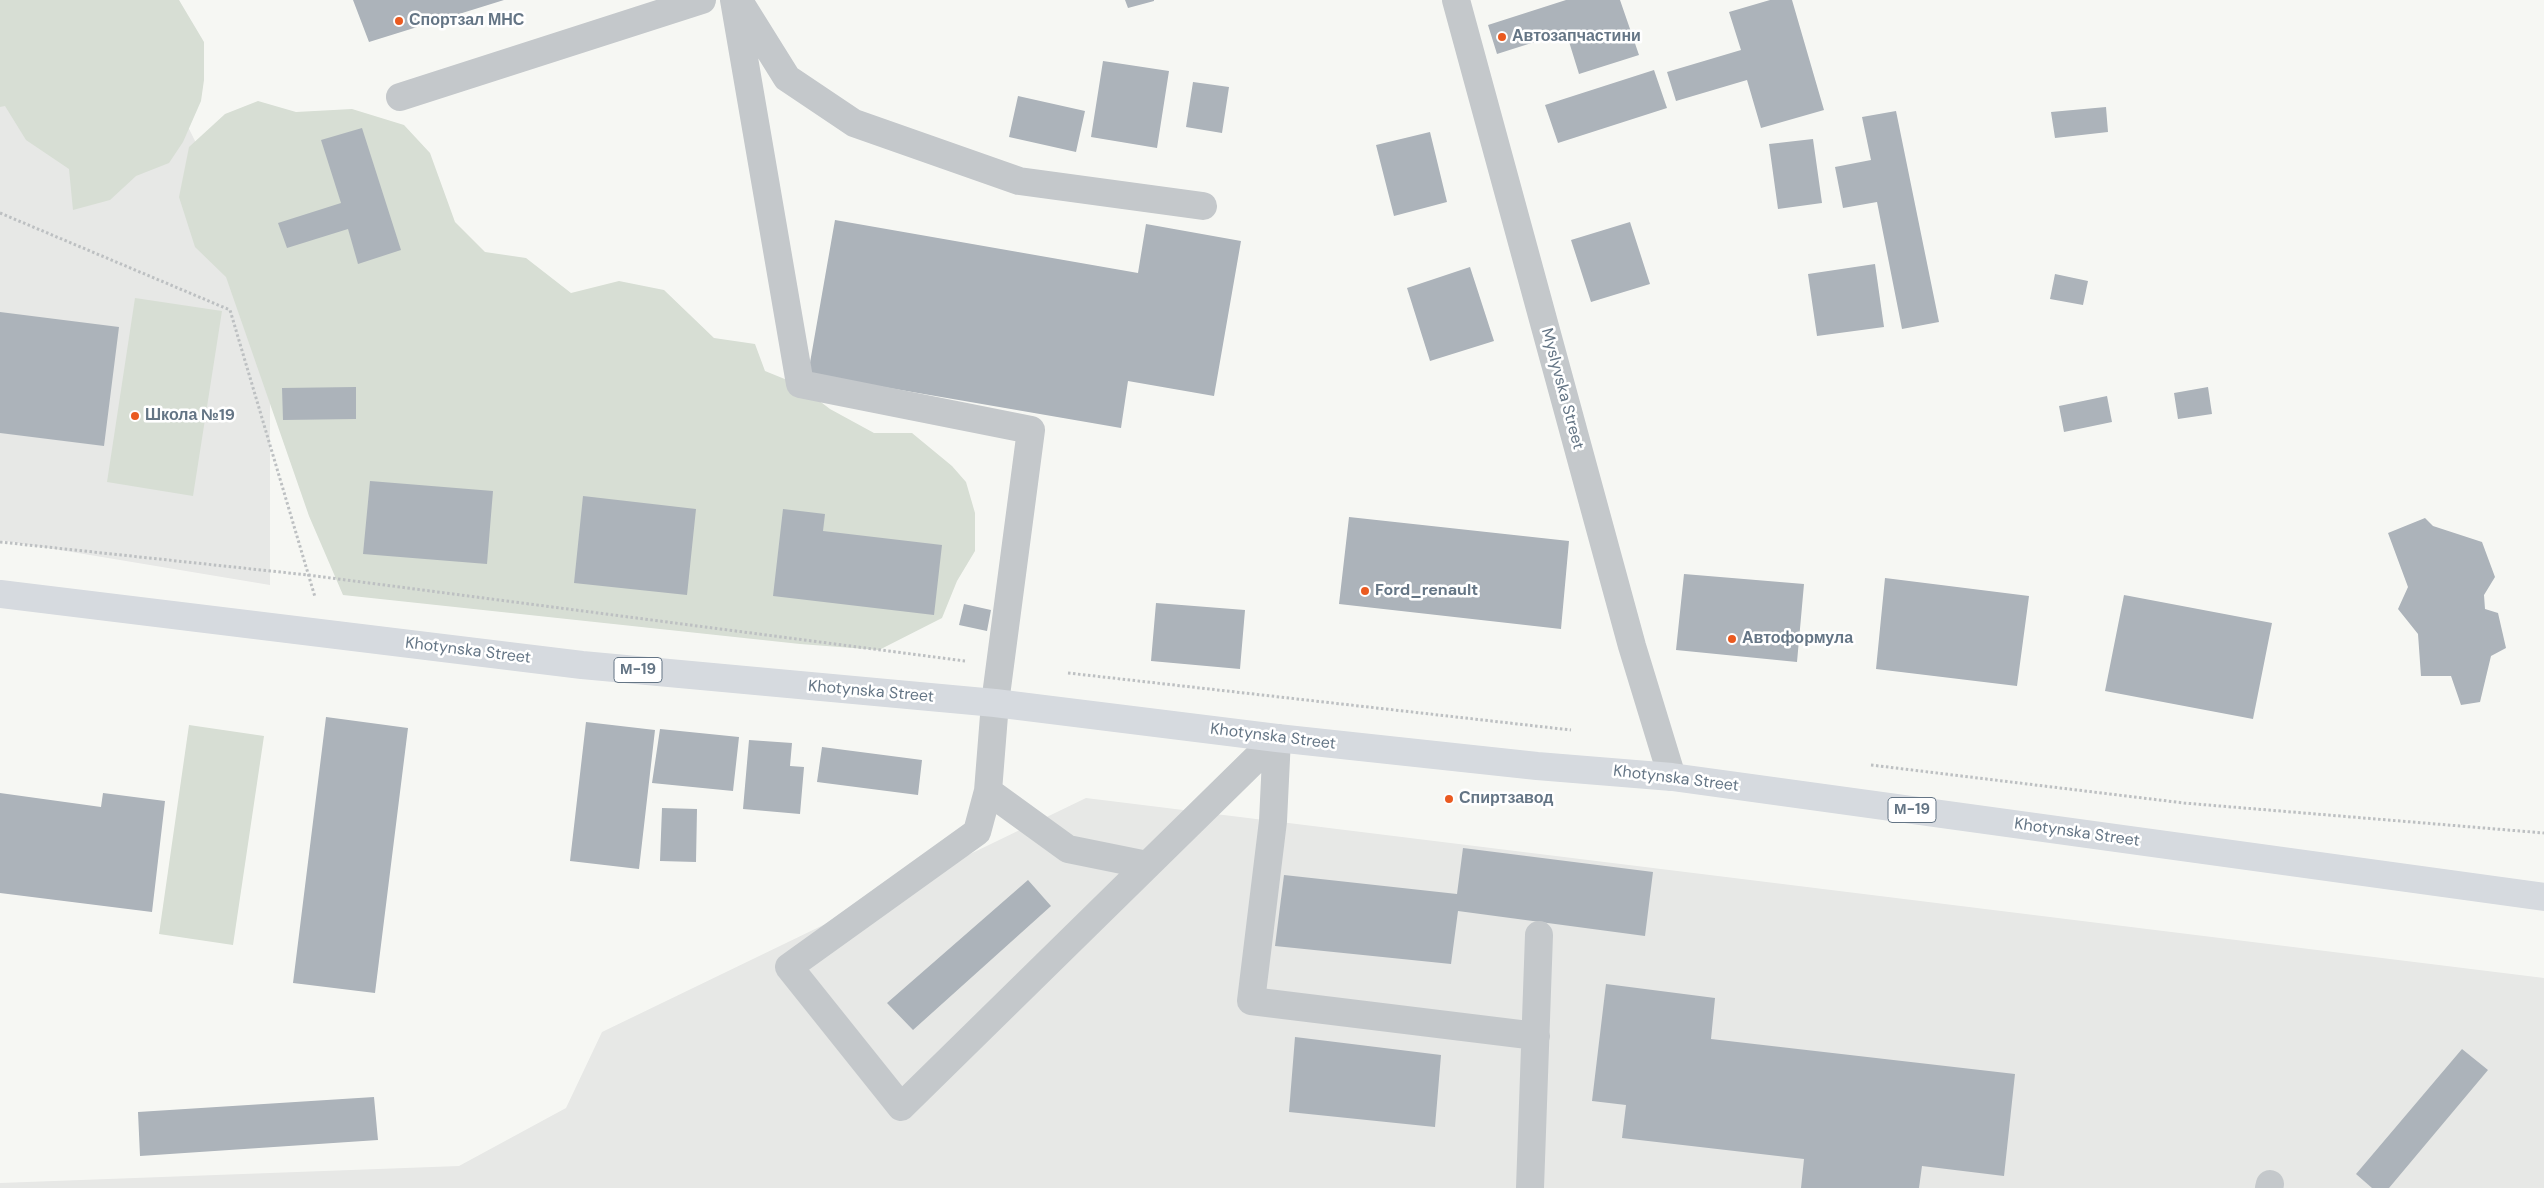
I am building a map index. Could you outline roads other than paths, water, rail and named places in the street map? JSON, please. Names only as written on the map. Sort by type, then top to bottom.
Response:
[{"type":"highway","name":"Khotynska Street","points":[[0,594],[582,665],[995,703],[1278,738],[1537,766],[1672,777],[2544,897]]},
{"type":"street","points":[[400,97],[702,0]]},
{"type":"street","points":[[734,0],[800,384],[1031,430],[995,703],[988,791],[977,832],[789,967],[901,1107],[1278,738]]},
{"type":"street","points":[[739,0],[787,78],[854,123],[1018,181],[1203,206]]},
{"type":"street","name":"Myslyvska Street","points":[[1456,0],[1632,646],[1672,777]]},
{"type":"street","points":[[1278,738],[1273,821],[1250,1001],[1536,1036]]},
{"type":"street","points":[[988,791],[1068,849],[1148,866]]},
{"type":"street","points":[[1530,1188],[1539,935]]},
{"type":"place","name":"Спортзал МНС","points":[[399,21]]},
{"type":"place","name":"Автозапчастини","points":[[1502,37]]},
{"type":"place","name":"Школа №19","points":[[135,416]]},
{"type":"place","name":"Ford_renault","points":[[1365,591]]},
{"type":"place","name":"Автоформула","points":[[1732,639]]},
{"type":"place","name":"Спиртзавод","points":[[1449,799]]}]
